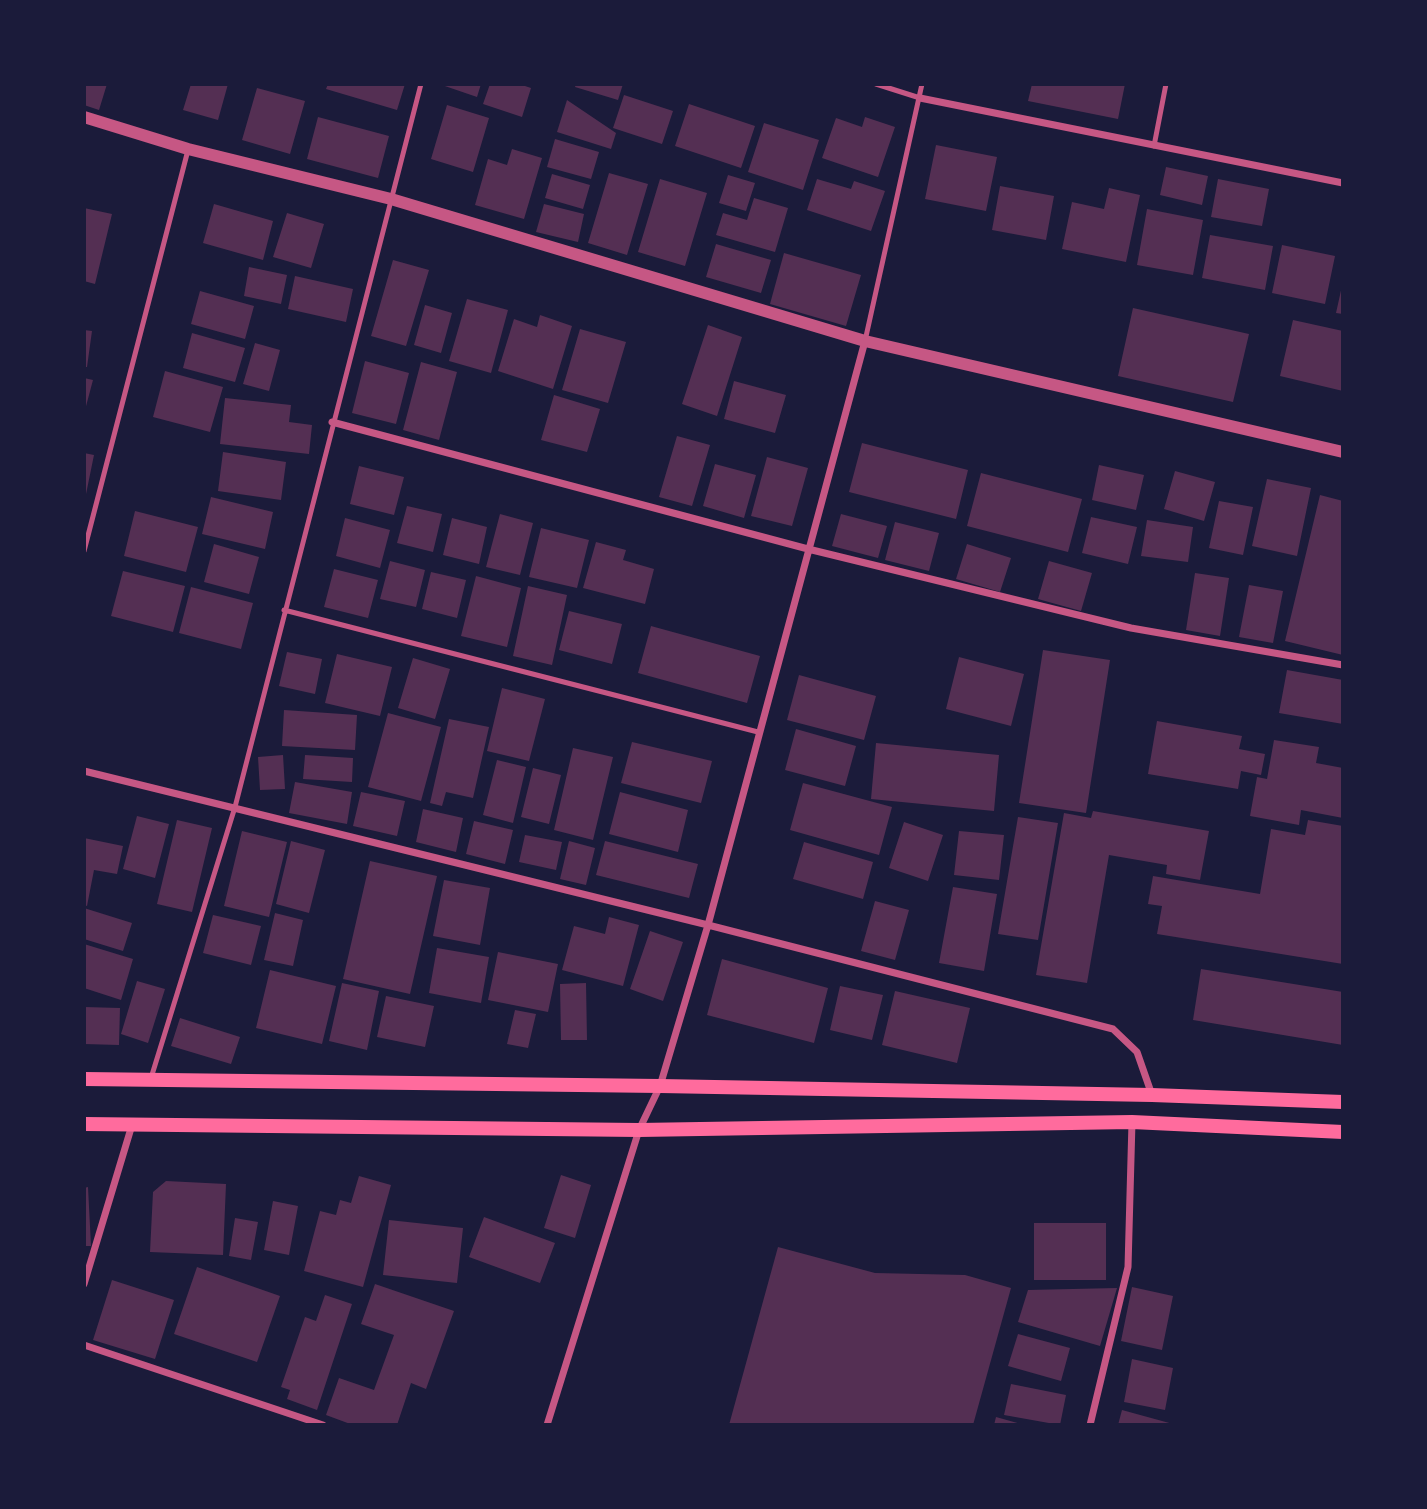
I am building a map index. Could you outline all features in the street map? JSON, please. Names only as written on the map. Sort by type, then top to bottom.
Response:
[{"type":"main road","points":[[84,1079],[660,1086],[1343,1102]]},
{"type":"main road","points":[[84,1124],[639,1130],[1132,1122],[1343,1132]]},
{"type":"street","points":[[920,98],[1343,183]]},
{"type":"street","points":[[84,117],[188,149],[391,199],[864,341],[1343,452]]},
{"type":"street","points":[[547,1425],[639,1130],[660,1086],[708,925],[864,341]]},
{"type":"street","points":[[332,422],[808,549],[1131,628],[1343,665]]},
{"type":"street","points":[[84,771],[708,925],[1112,1029],[1137,1052],[1152,1096]]},
{"type":"street","points":[[1090,1425],[1128,1266],[1132,1122]]},
{"type":"street","points":[[84,1284],[132,1125]]},
{"type":"street","points":[[84,1345],[323,1425]]},
{"type":"lane","points":[[150,1081],[235,807],[421,84]]},
{"type":"lane","points":[[876,84],[920,98]]},
{"type":"lane","points":[[864,341],[922,84]]},
{"type":"lane","points":[[1154,146],[1166,84]]},
{"type":"lane","points":[[84,551],[188,149]]},
{"type":"lane","points":[[284,610],[758,732]]},
{"type":"building","points":[[84,84],[107,84],[99,110],[84,105]]},
{"type":"building","points":[[191,84],[228,84],[218,120],[183,110]]},
{"type":"building","points":[[328,84],[405,84],[397,110],[326,89]]},
{"type":"building","points":[[439,84],[481,84],[477,97]]},
{"type":"building","points":[[490,84],[519,84],[531,88],[522,117],[483,104]]},
{"type":"building","points":[[576,84],[623,84],[618,100],[575,87]]},
{"type":"building","points":[[1032,84],[1125,84],[1118,119],[1028,101]]},
{"type":"building","points":[[257,88],[305,101],[290,154],[242,140]]},
{"type":"building","points":[[624,95],[673,111],[662,144],[613,128]]},
{"type":"building","points":[[567,100],[616,133],[611,149],[557,132]]},
{"type":"building","points":[[689,104],[755,126],[741,168],[675,146]]},
{"type":"building","points":[[447,105],[489,118],[473,172],[431,159]]},
{"type":"building","points":[[318,117],[389,136],[378,178],[307,159]]},
{"type":"building","points":[[865,117],[895,127],[878,177],[822,158],[836,118],[862,127]]},
{"type":"building","points":[[764,123],[819,140],[803,190],[748,172]]},
{"type":"building","points":[[555,139],[599,152],[591,179],[547,167]]},
{"type":"building","points":[[936,145],[997,157],[986,211],[925,199]]},
{"type":"building","points":[[512,149],[542,158],[524,219],[475,205],[488,159],[507,165]]},
{"type":"building","points":[[1166,167],[1208,176],[1202,205],[1160,195]]},
{"type":"building","points":[[609,173],[648,184],[627,255],[588,243]]},
{"type":"building","points":[[552,174],[590,185],[583,209],[545,198]]},
{"type":"building","points":[[728,175],[755,183],[746,211],[719,203]]},
{"type":"building","points":[[660,179],[707,193],[685,266],[638,252]]},
{"type":"building","points":[[817,179],[851,189],[854,181],[885,191],[871,231],[807,210]]},
{"type":"building","points":[[1218,179],[1269,189],[1262,226],[1211,217]]},
{"type":"building","points":[[1000,186],[1054,196],[1046,240],[992,230]]},
{"type":"building","points":[[1109,188],[1140,195],[1126,262],[1062,249],[1072,202],[1104,209]]},
{"type":"building","points":[[754,198],[788,208],[775,252],[716,235],[723,213],[747,220]]},
{"type":"building","points":[[214,204],[273,221],[263,260],[203,243]]},
{"type":"building","points":[[544,204],[584,214],[578,242],[536,232]]},
{"type":"building","points":[[84,208],[112,214],[95,284],[84,281]]},
{"type":"building","points":[[1147,209],[1203,220],[1193,275],[1137,265]]},
{"type":"building","points":[[287,213],[324,224],[311,268],[273,257]]},
{"type":"building","points":[[1210,235],[1273,246],[1265,290],[1202,278]]},
{"type":"building","points":[[716,244],[771,260],[761,293],[706,277]]},
{"type":"building","points":[[1282,245],[1335,256],[1325,304],[1272,293]]},
{"type":"building","points":[[784,253],[861,275],[846,326],[770,304]]},
{"type":"building","points":[[393,260],[429,270],[406,346],[371,336]]},
{"type":"building","points":[[249,267],[287,275],[281,304],[244,296]]},
{"type":"building","points":[[295,276],[353,289],[346,322],[288,309]]},
{"type":"building","points":[[1343,286],[1343,314],[1336,313]]},
{"type":"building","points":[[200,291],[254,306],[245,339],[191,324]]},
{"type":"building","points":[[467,299],[508,310],[491,373],[449,361]]},
{"type":"building","points":[[425,305],[452,313],[441,353],[414,345]]},
{"type":"building","points":[[1133,308],[1249,334],[1233,402],[1118,376]]},
{"type":"building","points":[[540,315],[572,326],[553,389],[498,371],[514,319],[537,327]]},
{"type":"building","points":[[1293,320],[1343,331],[1343,391],[1280,376]]},
{"type":"building","points":[[708,325],[742,337],[717,416],[682,404]]},
{"type":"building","points":[[580,329],[626,342],[608,403],[562,390]]},
{"type":"building","points":[[84,330],[92,331],[87,367],[84,367]]},
{"type":"building","points":[[192,333],[245,348],[235,382],[183,368]]},
{"type":"building","points":[[255,343],[280,350],[269,391],[243,384]]},
{"type":"building","points":[[365,361],[409,373],[396,424],[352,413]]},
{"type":"building","points":[[421,362],[457,372],[439,440],[403,430]]},
{"type":"building","points":[[165,371],[223,387],[210,432],[153,417]]},
{"type":"building","points":[[84,378],[93,380],[85,410],[84,410]]},
{"type":"building","points":[[734,381],[786,395],[775,433],[724,419]]},
{"type":"building","points":[[554,395],[600,409],[587,452],[541,440]]},
{"type":"building","points":[[225,398],[291,405],[289,422],[312,425],[309,454],[220,444]]},
{"type":"building","points":[[677,436],[710,445],[692,506],[659,497]]},
{"type":"building","points":[[862,443],[968,470],[956,519],[849,492]]},
{"type":"building","points":[[223,452],[286,462],[281,500],[218,491]]},
{"type":"building","points":[[84,453],[94,455],[85,499],[84,499]]},
{"type":"building","points":[[767,457],[808,468],[792,526],[751,516]]},
{"type":"building","points":[[715,464],[756,475],[744,518],[703,506]]},
{"type":"building","points":[[1099,465],[1144,475],[1136,510],[1092,500]]},
{"type":"building","points":[[359,466],[404,477],[394,515],[350,504]]},
{"type":"building","points":[[1175,471],[1215,482],[1204,521],[1164,509]]},
{"type":"building","points":[[981,473],[1082,499],[1068,552],[967,526]]},
{"type":"building","points":[[1267,479],[1311,488],[1297,556],[1252,546]]},
{"type":"building","points":[[1320,495],[1343,501],[1343,655],[1285,641]]},
{"type":"building","points":[[211,497],[273,512],[265,549],[202,534]]},
{"type":"building","points":[[1219,501],[1253,507],[1243,555],[1209,548]]},
{"type":"building","points":[[407,506],[442,514],[433,552],[397,543]]},
{"type":"building","points":[[135,511],[198,527],[186,572],[124,556]]},
{"type":"building","points":[[500,514],[533,523],[520,575],[486,567]]},
{"type":"building","points":[[841,514],[887,526],[878,558],[832,546]]},
{"type":"building","points":[[1091,517],[1137,527],[1128,564],[1082,553]]},
{"type":"building","points":[[345,518],[390,530],[380,568],[336,556]]},
{"type":"building","points":[[452,518],[487,527],[479,564],[443,555]]},
{"type":"building","points":[[1147,520],[1193,527],[1188,562],[1141,556]]},
{"type":"building","points":[[895,522],[939,533],[929,571],[885,560]]},
{"type":"building","points":[[541,528],[589,540],[577,588],[529,577]]},
{"type":"building","points":[[596,542],[626,550],[623,560],[654,569],[645,604],[583,588]]},
{"type":"building","points":[[214,544],[259,557],[249,594],[204,582]]},
{"type":"building","points":[[967,544],[1011,558],[1000,592],[956,579]]},
{"type":"building","points":[[390,561],[425,570],[416,607],[380,599]]},
{"type":"building","points":[[1049,561],[1092,573],[1081,611],[1038,599]]},
{"type":"building","points":[[334,569],[378,580],[368,618],[324,607]]},
{"type":"building","points":[[123,571],[185,586],[173,632],[111,616]]},
{"type":"building","points":[[431,572],[466,580],[457,618],[422,609]]},
{"type":"building","points":[[1195,573],[1229,578],[1220,636],[1186,630]]},
{"type":"building","points":[[476,576],[521,588],[507,647],[461,636]]},
{"type":"building","points":[[1249,585],[1283,591],[1273,643],[1239,637]]},
{"type":"building","points":[[528,586],[567,595],[552,665],[513,656]]},
{"type":"building","points":[[191,587],[253,603],[241,649],[179,633]]},
{"type":"building","points":[[569,611],[622,624],[612,664],[559,650]]},
{"type":"building","points":[[651,626],[760,656],[747,703],[638,673]]},
{"type":"building","points":[[1043,650],[1110,660],[1086,813],[1019,803]]},
{"type":"building","points":[[287,652],[322,659],[315,694],[279,686]]},
{"type":"building","points":[[337,654],[392,667],[380,716],[325,703]]},
{"type":"building","points":[[959,657],[1024,674],[1011,726],[946,709]]},
{"type":"building","points":[[413,658],[450,669],[435,719],[398,708]]},
{"type":"building","points":[[1287,670],[1343,680],[1343,724],[1279,713]]},
{"type":"building","points":[[799,675],[876,696],[864,740],[787,720]]},
{"type":"building","points":[[502,688],[545,699],[529,761],[487,751]]},
{"type":"building","points":[[284,710],[357,715],[355,750],[282,746]]},
{"type":"building","points":[[388,713],[441,727],[421,801],[368,787]]},
{"type":"building","points":[[449,719],[489,727],[473,798],[446,792],[442,806],[430,803]]},
{"type":"building","points":[[1157,721],[1242,736],[1239,749],[1265,754],[1261,775],[1241,771],[1238,789],[1148,774]]},
{"type":"building","points":[[796,729],[856,746],[845,786],[785,770]]},
{"type":"building","points":[[1274,740],[1319,747],[1316,763],[1343,768],[1343,818],[1301,810],[1299,825],[1250,816],[1257,777],[1267,779]]},
{"type":"building","points":[[632,742],[712,761],[701,803],[621,783]]},
{"type":"building","points":[[876,743],[999,755],[994,811],[871,799]]},
{"type":"building","points":[[573,748],[613,757],[593,840],[554,830]]},
{"type":"building","points":[[283,755],[285,789],[260,790],[258,757]]},
{"type":"building","points":[[305,755],[353,758],[352,782],[303,779]]},
{"type":"building","points":[[497,760],[526,767],[513,823],[483,815]]},
{"type":"building","points":[[533,768],[561,775],[549,824],[521,817]]},
{"type":"building","points":[[295,782],[352,792],[347,824],[289,813]]},
{"type":"building","points":[[803,783],[892,807],[879,855],[790,830]]},
{"type":"building","points":[[361,792],[405,801],[397,836],[353,826]]},
{"type":"building","points":[[620,792],[688,810],[678,852],[609,834]]},
{"type":"building","points":[[423,809],[463,818],[456,852],[416,842]]},
{"type":"building","points":[[1093,811],[1209,831],[1200,880],[1166,874],[1167,865],[1109,855],[1087,983],[1036,975],[1064,813],[1091,818]]},
{"type":"building","points":[[137,816],[169,824],[155,878],[123,869]]},
{"type":"building","points":[[1018,817],[1058,823],[1038,940],[998,934]]},
{"type":"building","points":[[177,820],[212,828],[192,912],[157,904]]},
{"type":"building","points":[[1308,820],[1343,826],[1343,964],[1157,934],[1162,906],[1148,904],[1153,876],[1260,894],[1271,829],[1305,835]]},
{"type":"building","points":[[474,821],[513,830],[505,864],[466,854]]},
{"type":"building","points":[[904,822],[943,835],[928,881],[889,868]]},
{"type":"building","points":[[242,831],[287,842],[269,917],[224,906]]},
{"type":"building","points":[[959,831],[1004,835],[999,880],[954,875]]},
{"type":"building","points":[[525,835],[562,842],[556,870],[519,862]]},
{"type":"building","points":[[84,838],[123,846],[117,874],[94,870],[87,906],[84,905]]},
{"type":"building","points":[[291,841],[325,850],[309,913],[276,904]]},
{"type":"building","points":[[569,841],[595,848],[586,885],[560,879]]},
{"type":"building","points":[[605,841],[698,864],[689,898],[596,875]]},
{"type":"building","points":[[804,842],[873,862],[863,899],[793,879]]},
{"type":"building","points":[[370,861],[437,876],[410,994],[343,979]]},
{"type":"building","points":[[444,880],[490,888],[480,945],[433,936]]},
{"type":"building","points":[[953,887],[997,894],[984,971],[939,963]]},
{"type":"building","points":[[875,901],[909,910],[895,960],[861,951]]},
{"type":"building","points":[[84,908],[132,923],[123,951],[84,939]]},
{"type":"building","points":[[275,913],[303,920],[293,966],[264,960]]},
{"type":"building","points":[[213,915],[261,926],[251,965],[203,953]]},
{"type":"building","points":[[609,917],[639,925],[623,986],[562,970],[574,926],[605,934]]},
{"type":"building","points":[[650,931],[683,942],[663,1001],[630,989]]},
{"type":"building","points":[[84,944],[133,959],[121,1000],[84,988]]},
{"type":"building","points":[[437,948],[489,957],[481,1003],[429,993]]},
{"type":"building","points":[[498,952],[558,964],[548,1012],[488,1000]]},
{"type":"building","points":[[722,959],[828,988],[814,1043],[707,1015]]},
{"type":"building","points":[[1201,969],[1343,992],[1343,1045],[1193,1020]]},
{"type":"building","points":[[270,970],[336,986],[322,1044],[256,1028]]},
{"type":"building","points":[[137,981],[165,989],[148,1043],[121,1034]]},
{"type":"building","points":[[342,983],[379,991],[367,1050],[329,1041]]},
{"type":"building","points":[[586,983],[587,1040],[561,1040],[560,984]]},
{"type":"building","points":[[840,986],[883,995],[872,1040],[830,1030]]},
{"type":"building","points":[[895,991],[970,1008],[957,1063],[882,1045]]},
{"type":"building","points":[[386,996],[434,1006],[425,1047],[377,1037]]},
{"type":"building","points":[[84,1007],[120,1008],[119,1045],[84,1044]]},
{"type":"building","points":[[515,1010],[536,1014],[528,1048],[507,1044]]},
{"type":"building","points":[[180,1018],[240,1037],[231,1064],[171,1046]]},
{"type":"building","points":[[561,1175],[591,1185],[575,1238],[544,1228]]},
{"type":"building","points":[[359,1176],[391,1185],[363,1287],[304,1271],[320,1211],[336,1215],[340,1200],[351,1203]]},
{"type":"building","points":[[166,1181],[226,1184],[223,1255],[150,1252],[153,1192]]},
{"type":"building","points":[[88,1187],[91,1246],[84,1246],[84,1188]]},
{"type":"building","points":[[273,1201],[298,1206],[289,1255],[264,1250]]},
{"type":"building","points":[[484,1217],[555,1243],[540,1283],[469,1257]]},
{"type":"building","points":[[235,1218],[258,1222],[251,1260],[229,1256]]},
{"type":"building","points":[[389,1220],[463,1228],[457,1283],[383,1275]]},
{"type":"building","points":[[1034,1223],[1106,1223],[1106,1280],[1034,1280]]},
{"type":"building","points":[[778,1247],[875,1273],[965,1275],[1011,1288],[973,1425],[729,1425]]},
{"type":"building","points":[[197,1267],[280,1296],[257,1362],[174,1334]]},
{"type":"building","points":[[112,1280],[174,1300],[155,1359],[93,1340]]},
{"type":"building","points":[[375,1284],[454,1311],[426,1389],[411,1383],[397,1425],[353,1425],[326,1415],[339,1378],[374,1390],[394,1335],[361,1324]]},
{"type":"building","points":[[1132,1287],[1173,1296],[1162,1350],[1121,1341]]},
{"type":"building","points":[[1117,1288],[1100,1346],[1018,1322],[1028,1290]]},
{"type":"building","points":[[325,1295],[352,1304],[317,1410],[287,1399],[290,1390],[281,1387],[305,1317],[316,1321]]},
{"type":"building","points":[[1018,1334],[1070,1348],[1061,1381],[1008,1366]]},
{"type":"building","points":[[1132,1359],[1173,1368],[1165,1410],[1124,1402]]},
{"type":"building","points":[[1011,1384],[1066,1395],[1060,1425],[1004,1415]]},
{"type":"building","points":[[1122,1410],[1173,1424],[1173,1425],[1118,1425]]},
{"type":"building","points":[[996,1417],[1021,1424],[1021,1425],[994,1425]]}]
